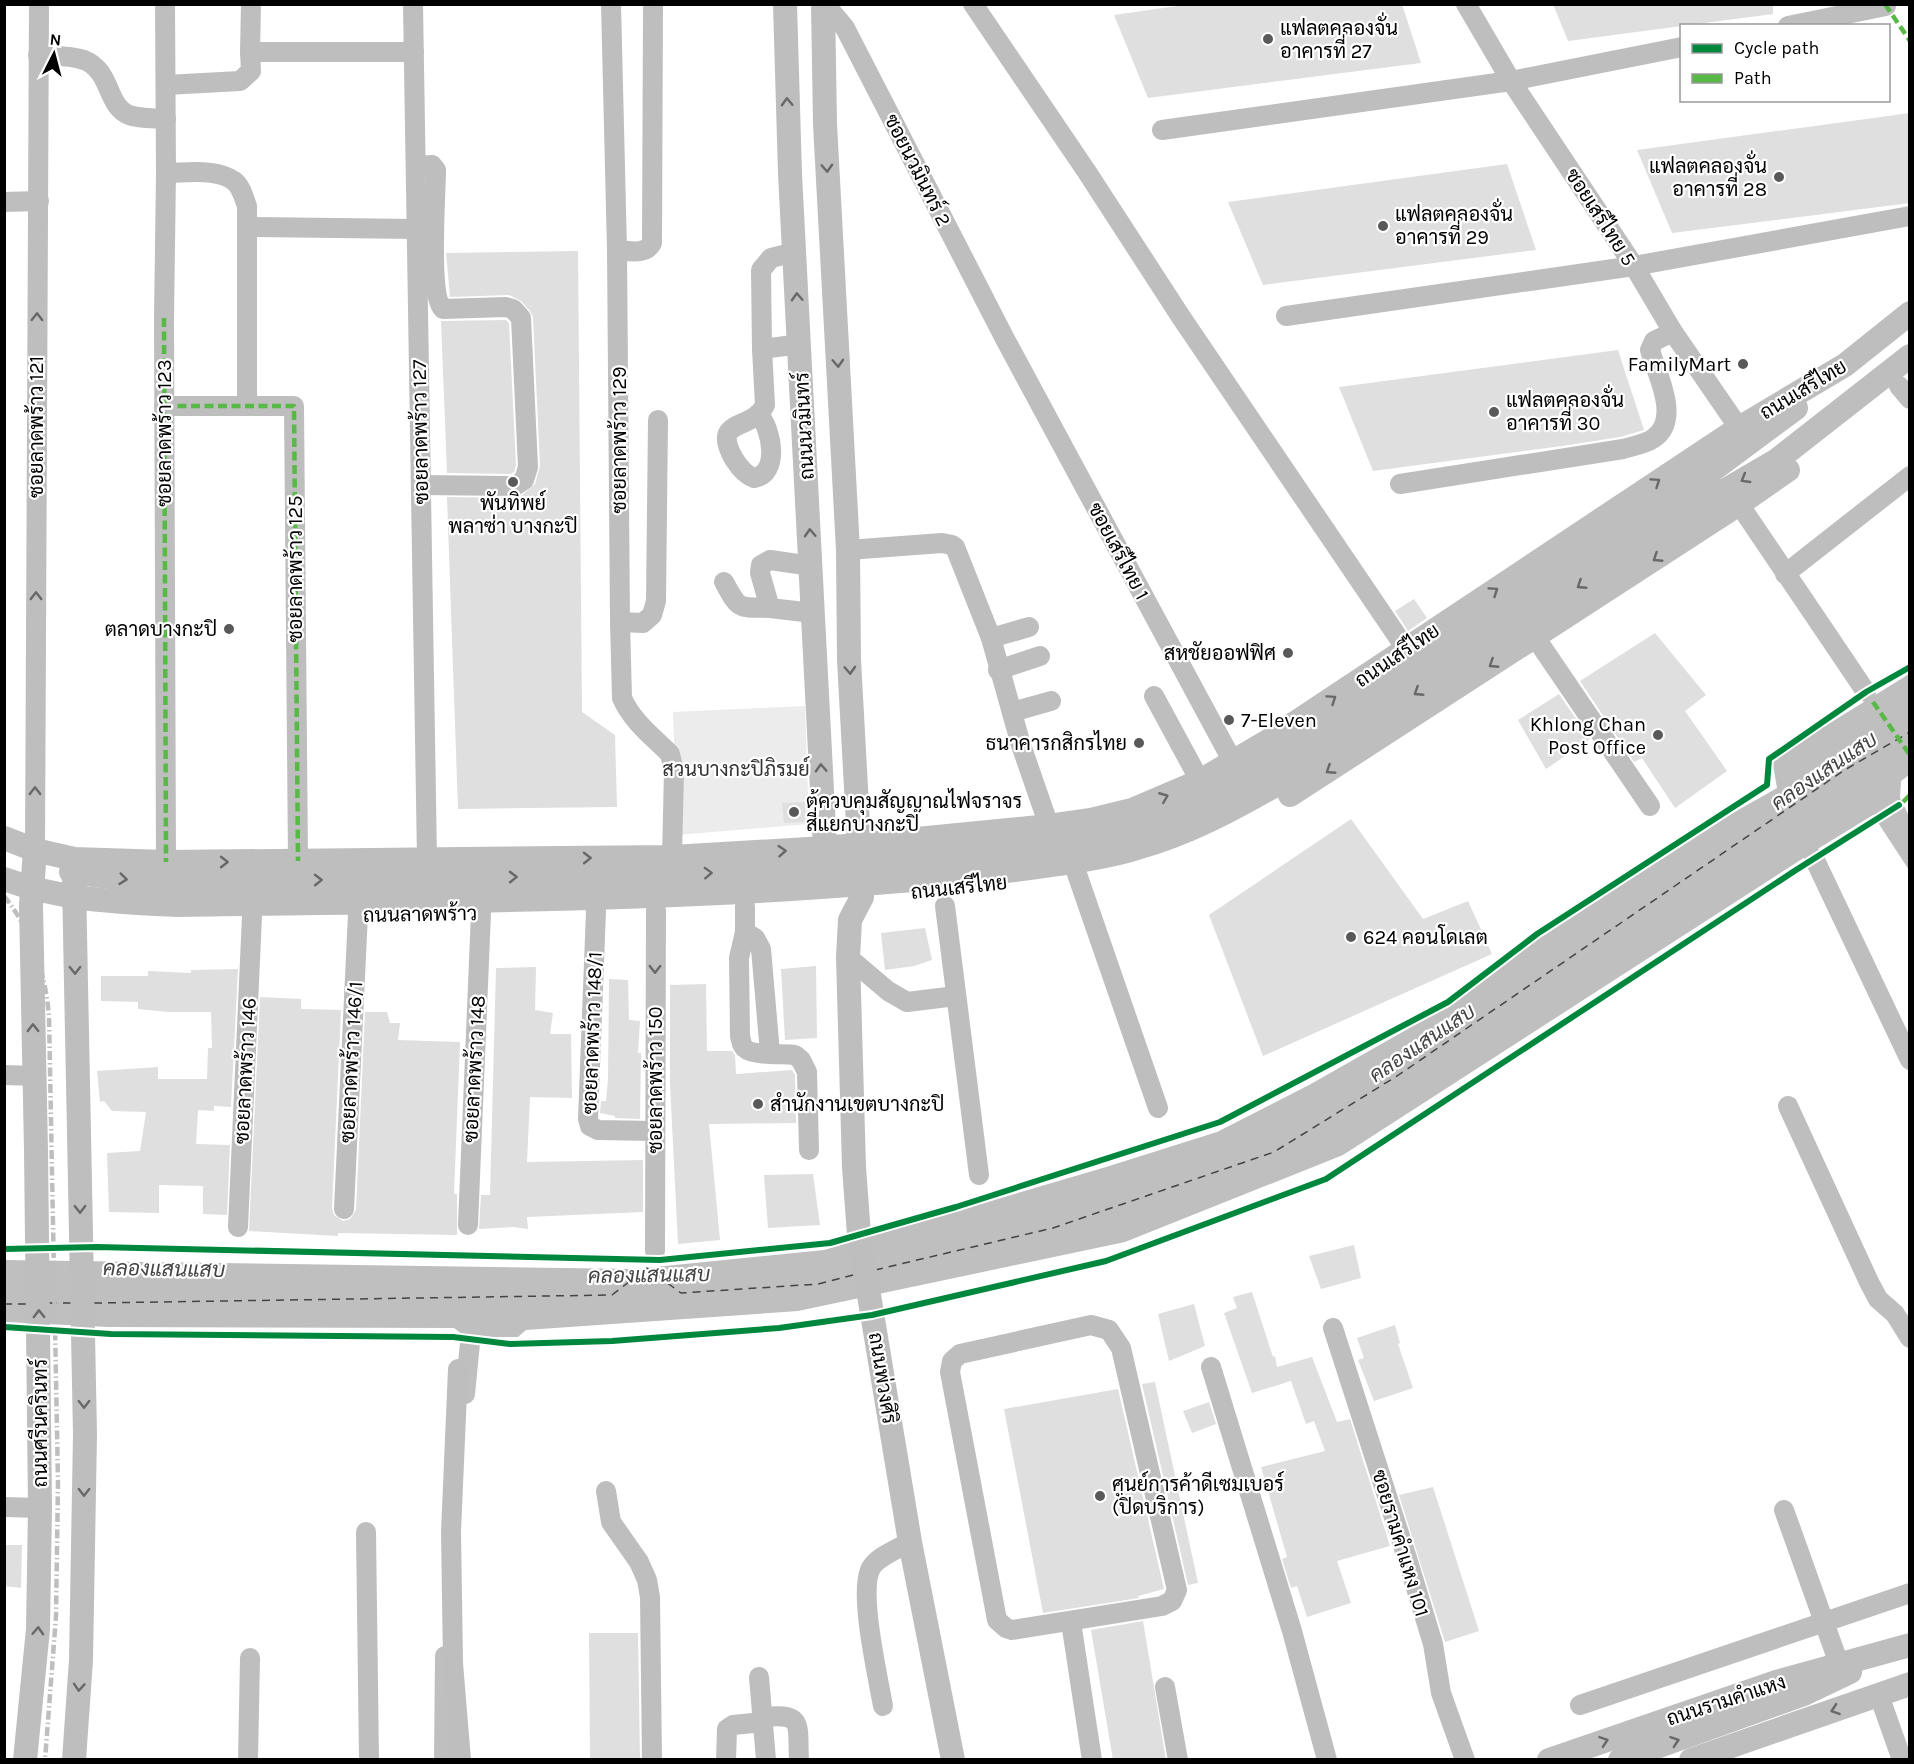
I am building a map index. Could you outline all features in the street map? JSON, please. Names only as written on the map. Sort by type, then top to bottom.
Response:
[{"type":"main road","name":"ถนนนวมินทร์","points":[[785,4],[787,102],[825,848]]},
{"type":"main road","name":"ถนนนวมินทร์","points":[[824,4],[825,124],[848,550],[849,660],[858,844]]},
{"type":"main road","name":"ถนนเสรีไทย","points":[[825,848],[1091,820],[1132,810],[1200,781],[1406,650],[1739,428],[1845,365],[1910,313]]},
{"type":"main road","points":[[4,879],[45,892],[78,898],[177,906],[634,897],[794,890],[961,876],[1042,866],[1136,849],[1186,831],[1279,783],[1717,495],[1777,460],[1910,356]]},
{"type":"main road","points":[[4,854],[50,868],[78,873],[141,881],[177,882],[710,873],[957,854],[1082,838],[1126,828],[1177,812],[1224,789],[1267,764],[1727,460],[1808,398],[1845,365]]},
{"type":"main road","name":"ถนนเสรีไทย","points":[[837,898],[1077,874],[1143,860],[1202,841],[1301,788],[1739,504],[1906,388]]},
{"type":"main road","points":[[813,613],[849,612]]},
{"type":"main road","points":[[4,838],[35,850],[74,859],[166,862],[672,857],[825,848],[837,898],[850,920]]},
{"type":"main road","points":[[858,844],[862,897]]},
{"type":"main road","name":"ถนนศรีนครินทร์","points":[[25,1757],[38,1629],[41,1435],[30,905],[35,850]]},
{"type":"main road","points":[[74,859],[85,1434],[81,1660],[74,1760]]},
{"type":"main road","name":"ถนนลาดพร้าว","points":[[4,895],[30,905],[74,911],[159,917],[656,910],[745,906],[837,898]]},
{"type":"main road","name":"ถนนพ่วงศิริ","points":[[862,897],[850,920],[848,957],[854,1167],[860,1238],[910,1542],[953,1760]]},
{"type":"main road","name":"ถนนรามคำแหง","points":[[1549,1760],[1776,1682],[1907,1646]]},
{"type":"main road","name":"ถนนรามคำแหง","points":[[1620,1760],[1804,1694],[1907,1646]]},
{"type":"main road","points":[[1691,1760],[1910,1684]]},
{"type":"street","name":"ซอยลาดพร้าว 121","points":[[35,850],[39,4]]},
{"type":"street","name":"ซอยลาดพร้าว 123","points":[[165,4],[166,862]]},
{"type":"street","points":[[166,85],[240,81],[251,72],[251,4]]},
{"type":"street","name":"ซอยลาดพร้าว 127","points":[[413,4],[427,860]]},
{"type":"street","name":"ซอยลาดพร้าว 129","points":[[611,4],[617,250],[622,698],[627,709],[670,754],[673,761],[672,857]]},
{"type":"street","points":[[617,250],[645,251],[652,243],[653,4]]},
{"type":"street","name":"ซอยนวมินทร์ 2","points":[[824,4],[845,28],[1005,339]]},
{"type":"street","points":[[973,4],[1406,650]]},
{"type":"street","name":"ซอยเสรีไทย 5","points":[[1466,4],[1511,81],[1634,266],[1673,332],[1739,428]]},
{"type":"street","points":[[1798,24],[1886,6]]},
{"type":"street","points":[[1162,130],[1511,81],[1680,47]]},
{"type":"street","points":[[250,52],[414,52]]},
{"type":"street","points":[[38,55],[85,60],[95,66],[105,78],[117,107],[121,111],[131,116],[166,119]]},
{"type":"street","points":[[416,166],[432,165],[436,170],[434,277],[439,304],[443,309],[506,307],[513,309],[521,318],[528,467],[524,480],[515,486],[421,485]]},
{"type":"street","points":[[166,173],[210,173],[224,176],[234,181],[241,190],[247,206],[247,406]]},
{"type":"street","points":[[4,202],[39,201]]},
{"type":"street","points":[[1286,316],[1634,266],[1910,216]]},
{"type":"street","points":[[247,227],[417,229]]},
{"type":"street","points":[[759,415],[765,405],[761,270],[771,258],[795,252]]},
{"type":"street","points":[[1400,484],[1623,449],[1656,438],[1664,425],[1668,408],[1650,350],[1654,341],[1673,332]]},
{"type":"street","name":"ซอยเสรีไทย 1","points":[[1005,339],[1233,762]]},
{"type":"street","points":[[762,349],[800,344]]},
{"type":"street","name":"ซอยลาดพร้าว 125","points":[[164,406],[294,406],[298,861]]},
{"type":"street","points":[[620,622],[643,623],[652,615],[656,601],[658,420]]},
{"type":"street","points":[[1785,574],[1910,476]]},
{"type":"street","points":[[1739,504],[1866,692]]},
{"type":"street","points":[[848,550],[942,543],[952,545],[958,552],[991,638],[1049,826]]},
{"type":"street","points":[[770,608],[760,573],[760,565],[770,560],[812,566]]},
{"type":"street","points":[[724,582],[736,604],[741,607],[813,613]]},
{"type":"street","points":[[991,638],[1029,627]]},
{"type":"street","points":[[1535,637],[1650,806]]},
{"type":"street","points":[[999,670],[1040,656]]},
{"type":"street","points":[[1154,696],[1200,781]]},
{"type":"street","points":[[1012,712],[1051,701]]},
{"type":"street","points":[[1814,858],[1910,1060]]},
{"type":"street","points":[[1077,874],[1158,1108]]},
{"type":"street","points":[[745,906],[745,932],[739,958],[740,1036],[743,1047],[748,1051],[795,1055],[801,1060],[807,1072],[809,1150]]},
{"type":"street","points":[[945,906],[979,1175]]},
{"type":"street","name":"ซอยลาดพร้าว 150","points":[[655,1251],[656,910]]},
{"type":"street","name":"ซอยลาดพร้าว 148/1","points":[[596,911],[588,1119],[590,1126],[598,1131],[654,1131]]},
{"type":"street","name":"ซอยลาดพร้าว 148","points":[[468,1226],[481,913]]},
{"type":"street","name":"ซอยลาดพร้าว 146/1","points":[[344,1209],[358,914]]},
{"type":"street","name":"ซอยลาดพร้าว 146","points":[[238,1227],[252,916]]},
{"type":"street","points":[[745,932],[755,938],[761,949],[770,1053]]},
{"type":"street","points":[[848,957],[888,991],[907,1002],[956,996]]},
{"type":"street","points":[[4,1075],[34,1076]]},
{"type":"street","points":[[1788,1106],[1869,1282],[1878,1299],[1895,1314],[1910,1338]]},
{"type":"street","points":[[1091,1325],[1109,1330],[1121,1348],[1177,1590],[1172,1601],[1162,1606],[1071,1622],[1012,1630],[996,1620],[950,1372],[952,1361],[960,1354],[1091,1325]]},
{"type":"street","name":"ซอยรามคำแหง 101","points":[[1333,1329],[1433,1644],[1441,1693],[1465,1760]]},
{"type":"street","points":[[1211,1367],[1292,1631],[1327,1760]]},
{"type":"street","points":[[458,1369],[451,1543],[453,1663],[461,1760]]},
{"type":"street","points":[[606,1491],[611,1522],[639,1562],[647,1580],[650,1597],[652,1760]]},
{"type":"street","points":[[4,1507],[40,1508]]},
{"type":"street","points":[[1784,1510],[1839,1664]]},
{"type":"street","points":[[366,1532],[369,1760]]},
{"type":"street","points":[[883,1706],[866,1601],[867,1582],[871,1567],[880,1559],[910,1542]]},
{"type":"street","points":[[1580,1706],[1910,1593]]},
{"type":"street","points":[[1071,1622],[1092,1760]]},
{"type":"street","points":[[248,1760],[250,1658]]},
{"type":"street","points":[[759,1677],[766,1760]]},
{"type":"street","points":[[1165,1687],[1178,1760]]},
{"type":"street","points":[[1879,1695],[1902,1760]]},
{"type":"street","points":[[726,1760],[727,1729],[734,1725],[780,1715],[790,1716],[797,1726],[799,1760]]},
{"type":"green space","name":"สวนบางกะปิภิรมย์","points":[[805,706],[809,824],[677,835],[673,712]]},
{"type":"water","name":"คลองแสนแสบ","points":[[1909,674],[1909,775],[1901,781],[1900,798],[1909,816],[1909,870],[1873,815],[1343,1155],[1125,1242],[798,1311],[526,1330],[518,1337],[466,1337],[454,1328],[108,1327],[5,1322],[4,1260],[635,1269],[824,1250],[1217,1132],[1309,1085],[1450,1005],[1537,939],[1731,814],[1777,788],[1772,759]]},
{"type":"building","name":"แฟลตคลองจั่น อาคารที่ 27","points":[[1191,4],[1402,4],[1421,63],[1148,98],[1114,15]]},
{"type":"building","points":[[1553,4],[1773,4],[1773,14],[1697,24],[1680,24],[1680,26],[1568,41]]},
{"type":"building","name":"แฟลตคลองจั่น อาคารที่ 28","points":[[1910,113],[1910,203],[1672,233],[1637,150]]},
{"type":"building","name":"แฟลตคลองจั่น อาคารที่ 29","points":[[1507,164],[1536,250],[1263,285],[1228,202]]},
{"type":"building","name":"พันทิพย์ พลาซ่า บางกะปิ","points":[[578,251],[582,712],[615,735],[617,807],[458,809],[447,497],[515,498],[521,496],[535,484],[540,466],[533,317],[521,301],[509,295],[450,297],[446,253]]},
{"type":"building","points":[[506,320],[509,323],[516,465],[514,472],[511,474],[447,473],[441,321]]},
{"type":"building","name":"แฟลตคลองจั่น อาคารที่ 30","points":[[1618,350],[1644,430],[1620,437],[1562,446],[1373,471],[1339,387]]},
{"type":"building","points":[[1414,599],[1427,618],[1408,631],[1395,611]]},
{"type":"building","name":"Khlong Chan Post Office","points":[[1655,633],[1706,695],[1685,711],[1727,771],[1675,808],[1642,758],[1634,762],[1580,681]]},
{"type":"building","points":[[1559,694],[1590,739],[1546,769],[1518,720]]},
{"type":"building","name":"ตู้ควบคุมสัญญาณไฟจราจร สี่แยกบางกะปิ","points":[[805,802],[806,822],[784,823],[782,803]]},
{"type":"building","name":"624 คอนโดเลต","points":[[1351,819],[1423,919],[1468,901],[1492,954],[1263,1056],[1209,915]]},
{"type":"building","points":[[925,928],[932,960],[914,966],[885,970],[881,933]]},
{"type":"building","points":[[816,966],[817,1038],[785,1040],[781,969]]},
{"type":"building","points":[[536,967],[535,1010],[553,1013],[550,1034],[571,1034],[572,1098],[530,1097],[527,1162],[643,1160],[643,1212],[527,1217],[528,1229],[513,1227],[479,1229],[481,1195],[490,1195],[496,968]]},
{"type":"building","points":[[238,969],[231,1107],[214,1106],[214,1111],[198,1110],[196,1144],[230,1145],[227,1215],[203,1214],[203,1186],[159,1185],[159,1213],[109,1212],[107,1153],[140,1151],[146,1112],[112,1111],[104,1101],[100,1102],[97,1071],[158,1067],[158,1079],[207,1079],[208,1048],[212,1048],[211,1012],[138,1009],[138,1002],[101,1001],[101,976],[148,976],[148,971],[191,973],[191,970]]},
{"type":"building","points":[[609,979],[628,980],[629,1020],[640,1021],[638,1053],[641,1053],[640,1119],[615,1118],[615,1116],[600,1113],[601,1101],[606,1101],[608,1079]]},
{"type":"building","points":[[706,984],[707,1051],[732,1051],[735,1055],[736,1074],[792,1070],[795,1075],[796,1123],[709,1124],[720,1240],[678,1244],[670,1084],[670,985]]},
{"type":"building","points":[[260,997],[301,999],[301,1009],[341,1010],[332,1208],[334,1215],[343,1221],[350,1219],[356,1210],[365,1012],[387,1012],[390,1023],[400,1023],[398,1040],[460,1042],[454,1194],[457,1194],[457,1235],[338,1233],[338,1236],[249,1231]]},
{"type":"building","points":[[813,1174],[820,1225],[768,1228],[764,1175]]},
{"type":"building","points":[[1354,1245],[1361,1278],[1321,1289],[1309,1256]]},
{"type":"building","points":[[1252,1292],[1277,1367],[1312,1357],[1337,1422],[1350,1419],[1390,1546],[1337,1561],[1351,1603],[1307,1617],[1297,1586],[1291,1588],[1282,1559],[1287,1557],[1261,1467],[1325,1451],[1314,1421],[1306,1424],[1291,1381],[1252,1393],[1224,1313],[1237,1308],[1233,1297]]},
{"type":"building","points":[[1194,1304],[1205,1346],[1169,1361],[1158,1314]]},
{"type":"building","points":[[1395,1325],[1400,1343],[1398,1344],[1413,1388],[1374,1401],[1358,1360],[1364,1358],[1357,1338]]},
{"type":"building","points":[[1155,1382],[1198,1583],[1188,1585],[1142,1384]]},
{"type":"building","name":"ศูนย์การค้าดีเซมเบอร์ (ปิดบริการ)","points":[[1118,1389],[1164,1589],[1138,1596],[1139,1598],[1043,1613],[1004,1409]]},
{"type":"building","points":[[1209,1402],[1216,1424],[1192,1433],[1183,1411]]},
{"type":"building","points":[[1433,1487],[1479,1631],[1445,1642],[1399,1495]]},
{"type":"building","points":[[4,1545],[22,1545],[21,1588],[4,1586]]},
{"type":"building","points":[[1143,1621],[1166,1760],[1113,1760],[1091,1630]]},
{"type":"building","points":[[589,1633],[638,1633],[640,1760],[590,1760]]},
{"type":"waterway","points":[[465,1394],[473,1312]]},
{"type":"waterway","points":[[444,1760],[445,1656]]},
{"type":"ferry route","points":[[875,1270],[1053,1228],[1274,1152],[1397,1076],[1843,771],[1910,732]]},
{"type":"ferry route","points":[[94,1303],[612,1295],[647,1268],[681,1293],[818,1284],[853,1275]]},
{"type":"ferry route","points":[[49,1303],[71,1303]]},
{"type":"ferry route","points":[[4,1304],[26,1304]]},
{"type":"railway","points":[[4,896],[22,923],[36,953],[49,1016],[58,1482],[56,1616],[45,1760]]},
{"type":"marked path","points":[[1885,4],[1910,41]]},
{"type":"marked path","points":[[164,318],[166,862]]},
{"type":"marked path","points":[[164,406],[294,406],[298,861]]},
{"type":"marked path","points":[[1873,702],[1910,755]]},
{"type":"marked path","points":[[1903,802],[1910,795]]},
{"type":"cycle path","points":[[4,1249],[97,1247],[660,1260],[830,1243],[956,1207],[1220,1122],[1448,1002],[1537,934],[1767,785],[1769,759],[1866,692],[1910,667]]},
{"type":"cycle path","points":[[4,1327],[111,1334],[453,1337],[510,1344],[612,1341],[779,1328],[872,1315],[1106,1261],[1326,1179],[1796,870],[1899,805]]},
{"type":"place","name":"แฟลตคลองจั่น อาคารที่ 27","points":[[1268,39]]},
{"type":"place","name":"แฟลตคลองจั่น อาคารที่ 28","points":[[1779,177]]},
{"type":"place","name":"แฟลตคลองจั่น อาคารที่ 29","points":[[1383,226]]},
{"type":"place","name":"FamilyMart","points":[[1743,364]]},
{"type":"place","name":"แฟลตคลองจั่น อาคารที่ 30","points":[[1494,412]]},
{"type":"place","name":"พันทิพย์ พลาซ่า บางกะปิ","points":[[513,482]]},
{"type":"place","name":"ตลาดบางกะปิ","points":[[229,629]]},
{"type":"place","name":"สหชัยออฟฟิศ","points":[[1288,653]]},
{"type":"place","name":"7-Eleven","points":[[1229,720]]},
{"type":"place","name":"Khlong Chan Post Office","points":[[1658,735]]},
{"type":"place","name":"ธนาคารกสิกรไทย","points":[[1139,743]]},
{"type":"place","name":"ตู้ควบคุมสัญญาณไฟจราจร สี่แยกบางกะปิ","points":[[794,812]]},
{"type":"place","name":"624 คอนโดเลต","points":[[1351,937]]},
{"type":"place","name":"สำนักงานเขตบางกะปิ","points":[[758,1104]]},
{"type":"place","name":"ศูนย์การค้าดีเซมเบอร์ (ปิดบริการ)","points":[[1100,1496]]}]
